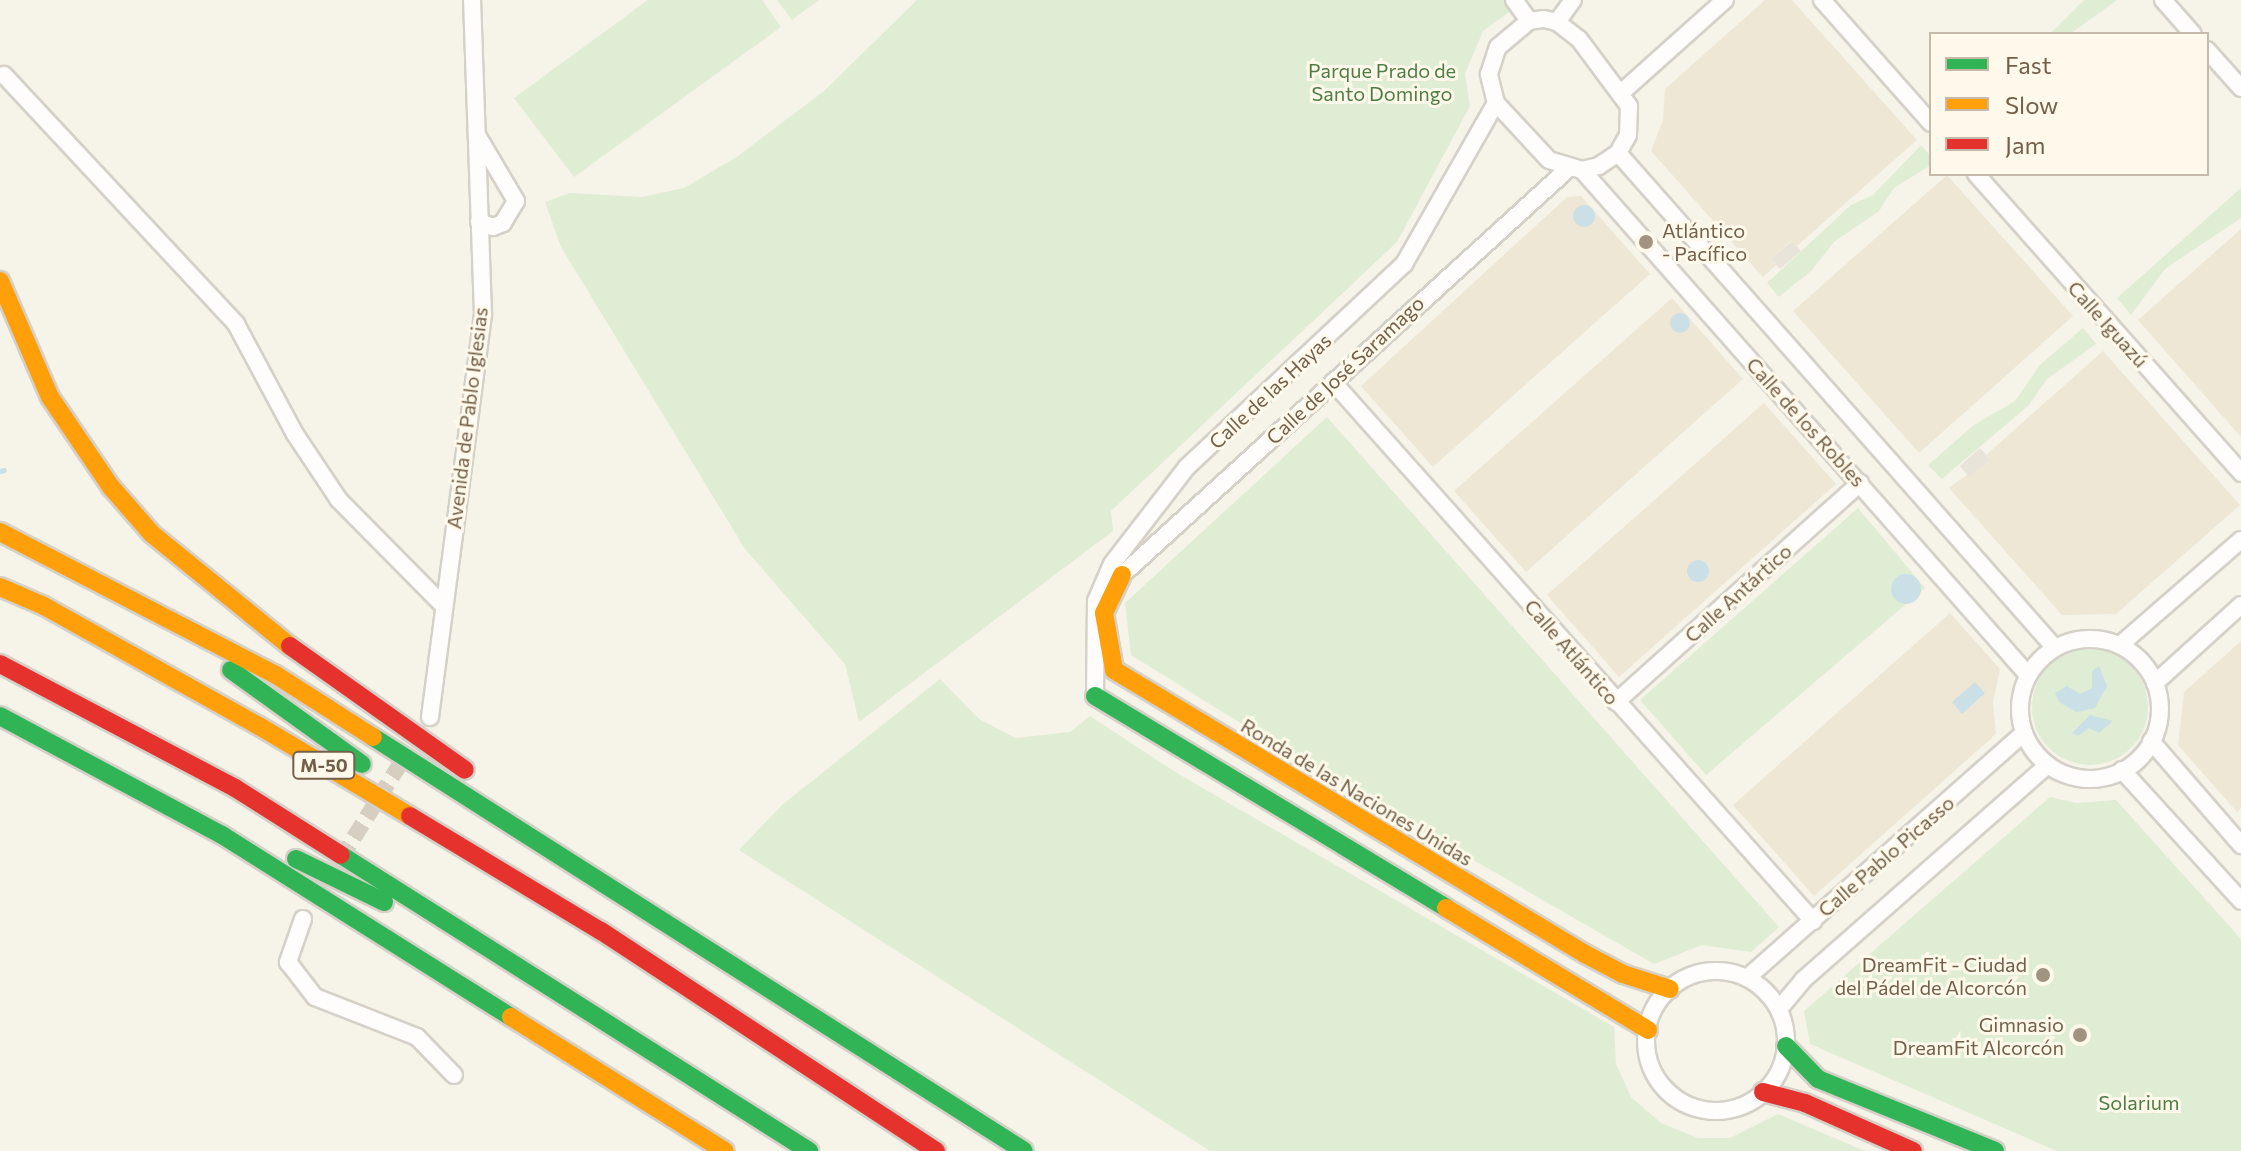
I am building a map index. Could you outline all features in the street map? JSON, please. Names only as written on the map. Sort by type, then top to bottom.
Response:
[{"type":"main road","points":[[0,281],[17,331],[80,444],[131,510],[192,571],[515,807],[692,923],[746,972]]},
{"type":"main road","points":[[0,532],[85,573],[276,675],[1024,1151]]},
{"type":"main road","points":[[85,573],[188,637],[327,741],[528,874],[601,931]]},
{"type":"main road","name":"Ronda de las Naciones Unidas","points":[[1122,575],[1104,613],[1114,670],[1585,954],[1623,974],[1670,989]]},
{"type":"main road","name":"M-50","points":[[0,587],[44,606],[259,726],[601,931],[936,1151]]},
{"type":"main road","points":[[0,664],[45,685],[235,788],[809,1151]]},
{"type":"main road","points":[[1095,696],[1648,1030]]},
{"type":"main road","points":[[0,716],[526,974]]},
{"type":"main road","points":[[84,758],[393,939],[725,1151]]},
{"type":"main road","points":[[1786,1046],[1818,1079],[1995,1151]]},
{"type":"main road","points":[[1763,1092],[1805,1103],[1913,1151]]},
{"type":"street","name":"Avenida de Pablo Iglesias","points":[[430,717],[483,314],[472,0]]},
{"type":"street","points":[[1514,0],[1529,21]]},
{"type":"street","points":[[1557,22],[1573,0]]},
{"type":"street","points":[[1622,92],[1725,0]]},
{"type":"street","points":[[1822,0],[1929,121]]},
{"type":"street","points":[[2163,0],[2191,32]]},
{"type":"street","points":[[1529,21],[1557,22],[1579,39],[1622,92],[1631,117],[1618,153],[1599,166],[1576,168],[1549,160],[1496,103],[1491,63],[1505,38],[1529,21]]},
{"type":"street","points":[[2209,52],[2241,88]]},
{"type":"street","points":[[4,75],[236,324],[339,500],[444,606]]},
{"type":"street","name":"Calle de las Hayas","points":[[1095,696],[1096,601],[1112,564],[1187,467],[1404,264],[1496,103]]},
{"type":"street","points":[[476,133],[516,201],[503,223],[493,227],[479,222]]},
{"type":"street","name":"Calle de los Robles","points":[[1618,153],[2055,648]]},
{"type":"street","name":"Calle de los Robles","points":[[1576,168],[2028,675]]},
{"type":"street","name":"Calle de José Saramago","points":[[1122,575],[1333,382],[1576,168]]},
{"type":"street","name":"Calle Iguazú","points":[[1978,176],[2241,473]]},
{"type":"street","name":"Calle Atlántico","points":[[1333,382],[1813,921]]},
{"type":"street","name":"Calle Antártico","points":[[1616,702],[1860,483]]},
{"type":"street","points":[[2120,645],[2241,540]]},
{"type":"street","points":[[2155,683],[2241,605]]},
{"type":"street","points":[[2086,639],[2120,645],[2136,656],[2155,683],[2159,714],[2151,741],[2122,770],[2086,779],[2048,765],[2024,733],[2019,713],[2028,675],[2055,648],[2086,639]]},
{"type":"street","name":"Calle Pablo Picasso","points":[[1747,978],[2024,733]]},
{"type":"street","points":[[2151,741],[2238,835]]},
{"type":"street","name":"Calle Pablo Picasso","points":[[1779,1009],[1803,980],[2048,765]]},
{"type":"street","points":[[2122,770],[2241,901]]},
{"type":"street","points":[[303,919],[288,962],[315,997],[417,1037],[454,1075]]},
{"type":"street","points":[[1712,971],[1747,978],[1779,1009],[1786,1046],[1782,1065],[1763,1092],[1728,1110],[1680,1101],[1651,1065],[1648,1030],[1655,1007],[1670,989],[1712,971]]},
{"type":"shaded area","points":[[1765,0],[1792,0],[1917,140],[1797,246],[1791,241],[1771,259],[1776,265],[1763,277],[1651,151],[1663,120],[1665,89]]},
{"type":"shaded area","points":[[1948,176],[2073,316],[1919,453],[1793,311]]},
{"type":"shaded area","points":[[1581,196],[1650,274],[1433,467],[1361,386],[1567,197]]},
{"type":"shaded area","points":[[1584,205],[1592,208],[1595,216],[1592,224],[1584,227],[1576,224],[1573,216],[1576,208]]},
{"type":"shaded area","points":[[2241,229],[2241,437],[2138,320]]},
{"type":"shaded area","points":[[1792,241],[1801,251],[1780,269],[1771,259]]},
{"type":"shaded area","points":[[1672,298],[1743,379],[1526,572],[1454,491]]},
{"type":"shaded area","points":[[1676,313],[1684,313],[1690,323],[1684,333],[1676,333],[1670,327],[1670,319]]},
{"type":"shaded area","points":[[2103,351],[2240,505],[2116,614],[2062,615],[1949,488],[1990,458],[1986,455]]},
{"type":"shaded area","points":[[1764,403],[1836,484],[1619,677],[1547,595]]},
{"type":"shaded area","points":[[1980,448],[1990,459],[1969,477],[1960,466]]},
{"type":"shaded area","points":[[1698,560],[1706,563],[1709,571],[1706,579],[1698,582],[1690,579],[1687,571],[1690,563]]},
{"type":"shaded area","points":[[1906,574],[1916,579],[1921,589],[1916,599],[1906,604],[1896,599],[1891,589],[1896,579]]},
{"type":"shaded area","points":[[1950,613],[2000,669],[1993,702],[1996,734],[1814,896],[1733,805]]},
{"type":"shaded area","points":[[2241,641],[2241,808],[2237,812],[2178,745],[2184,692]]},
{"type":"shaded area","points":[[2099,666],[2107,686],[2095,708],[2076,712],[2059,702],[2055,693],[2067,686],[2080,694],[2092,688],[2092,671]]},
{"type":"shaded area","points":[[1975,682],[1985,693],[1962,714],[1952,702]]},
{"type":"shaded area","points":[[2090,715],[2113,721],[2099,733],[2089,728],[2078,736],[2072,733]]},
{"type":"green space","points":[[648,0],[762,0],[781,27],[574,177],[514,98]]},
{"type":"green space","points":[[777,0],[819,0],[792,20]]},
{"type":"green space","name":"Parque Prado de Santo Domingo","points":[[917,0],[1509,0],[1512,10],[1483,31],[1465,74],[1470,106],[1397,242],[1111,511],[1113,531],[859,722],[845,664],[745,549],[561,247],[545,202],[570,193],[642,197],[684,188],[738,156],[824,91]]},
{"type":"green space","points":[[2084,0],[2117,0],[2073,32],[2052,32]]},
{"type":"green space","points":[[1921,145],[1929,154],[1929,166],[1894,188],[1879,211],[1834,242],[1811,271],[1779,297],[1767,283],[1851,205],[1873,195]]},
{"type":"green space","points":[[2241,188],[2241,218],[2165,269],[2131,315],[2117,298]]},
{"type":"green space","points":[[2083,328],[2096,344],[2047,379],[2029,405],[1942,479],[1928,465],[1974,425],[2015,401],[2040,365]]},
{"type":"green space","points":[[1327,417],[1779,927],[1751,952],[1702,945],[1654,964],[1303,762],[1131,655],[1125,603]]},
{"type":"green space","points":[[1858,508],[1925,588],[1706,775],[1640,700]]},
{"type":"green space","points":[[2090,649],[2112,653],[2131,666],[2144,685],[2148,707],[2144,729],[2131,748],[2112,761],[2090,765],[2068,761],[2049,748],[2036,729],[2032,707],[2036,685],[2049,666],[2068,653]]},
{"type":"green space","points":[[940,679],[979,719],[1015,738],[1070,732],[1090,716],[1177,773],[1614,1027],[1616,1064],[1631,1097],[1661,1123],[1698,1138],[1730,1138],[1778,1114],[1865,1151],[1210,1151],[739,850],[782,805]]},
{"type":"green space","name":"DreamFit - Ciudad del Pádel de Alcorcón","points":[[2050,797],[2076,803],[2116,800],[2241,939],[2241,1151],[2057,1151],[1810,1044],[1804,1011]]},
{"type":"waterway","points":[[0,471],[4,470]]},
{"type":"tunnel","points":[[341,858],[407,753]]},
{"type":"traffic: fast","points":[[231,670],[362,764]]},
{"type":"traffic: fast","points":[[1095,696],[1446,908]]},
{"type":"traffic: fast","points":[[0,716],[222,835],[511,1017]]},
{"type":"traffic: fast","points":[[373,737],[1024,1151]]},
{"type":"traffic: fast","points":[[341,855],[809,1151]]},
{"type":"traffic: fast","points":[[296,859],[384,902]]},
{"type":"traffic: fast","points":[[1786,1046],[1818,1079],[1995,1151]]},
{"type":"traffic: slow","points":[[0,281],[50,397],[111,487],[152,534],[290,646]]},
{"type":"traffic: slow","points":[[0,532],[276,675],[373,737]]},
{"type":"traffic: slow","points":[[1122,575],[1104,613],[1114,670],[1585,954],[1623,974],[1670,989]]},
{"type":"traffic: slow","points":[[0,587],[44,606],[259,726],[410,816]]},
{"type":"traffic: slow","points":[[1446,908],[1648,1030]]},
{"type":"traffic: slow","points":[[511,1017],[725,1151]]},
{"type":"traffic: jam","points":[[290,646],[465,770]]},
{"type":"traffic: jam","points":[[0,664],[235,788],[341,855]]},
{"type":"traffic: jam","points":[[410,816],[601,931],[936,1151]]},
{"type":"traffic: jam","points":[[1763,1092],[1805,1103],[1913,1151]]},
{"type":"place","name":"Atlántico - Pacífico","points":[[1646,242]]},
{"type":"place","name":"DreamFit - Ciudad del Pádel de Alcorcón","points":[[2043,975]]},
{"type":"place","name":"Gimnasio DreamFit Alcorcón","points":[[2080,1035]]},
{"type":"park label","name":"Solarium","points":[[2139,1102]]}]
